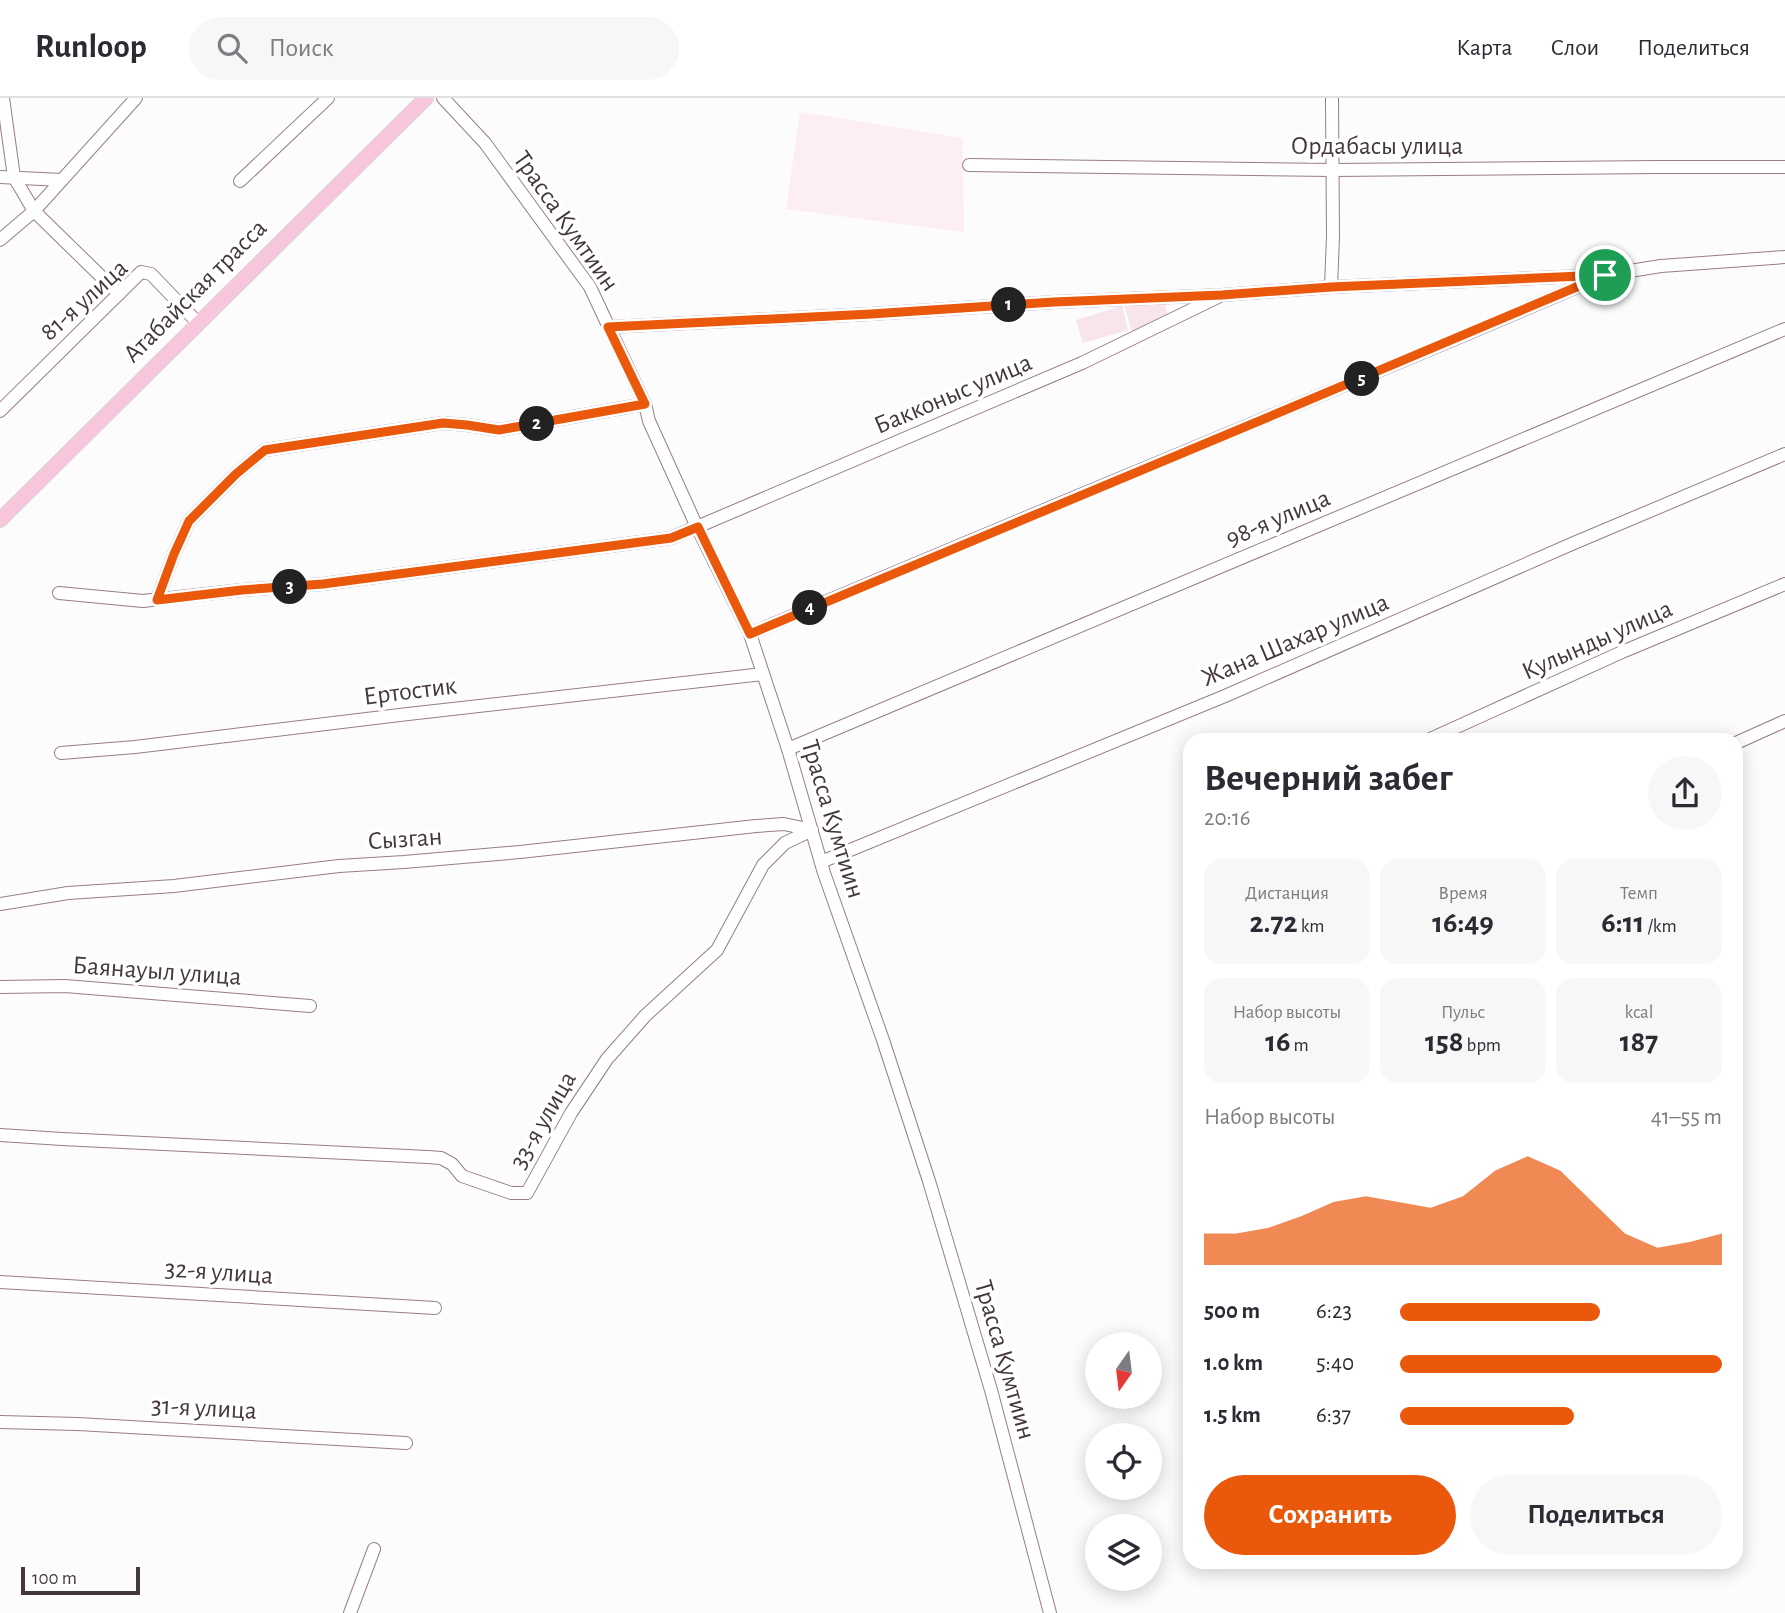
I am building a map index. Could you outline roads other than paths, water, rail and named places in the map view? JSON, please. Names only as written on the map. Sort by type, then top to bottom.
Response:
[{"type":"main road","name":"Атабайская трасса","points":[[0,520],[426,98]]},
{"type":"street","points":[[3,98],[14,177],[34,211],[119,294]]},
{"type":"street","points":[[0,240],[34,211],[136,98]]},
{"type":"street","points":[[240,181],[328,98]]},
{"type":"street","name":"Трасса Кумтиин","points":[[443,98],[485,143],[590,287],[645,404],[649,421],[750,634],[821,862],[929,1181],[991,1390],[1050,1613]]},
{"type":"street","points":[[1331,287],[1332,98]]},
{"type":"street","name":"Ордабасы улица","points":[[969,165],[1332,170],[1785,167]]},
{"type":"street","points":[[0,177],[62,180]]},
{"type":"street","points":[[608,327],[1331,287],[1605,275],[1661,266],[1785,257]]},
{"type":"street","name":"81-я улица","points":[[0,411],[141,272],[151,274],[198,323]]},
{"type":"street","points":[[750,634],[1605,275]]},
{"type":"street","name":"Бакконыс улица","points":[[60,593],[157,600],[323,584],[671,538],[1082,363],[1222,295]]},
{"type":"street","name":"98-я улица","points":[[788,749],[1785,329]]},
{"type":"street","points":[[157,600],[189,521],[236,474],[265,450],[443,423],[499,430],[645,404]]},
{"type":"street","name":"Жана Шахар улица","points":[[821,862],[1225,696],[1785,454]]},
{"type":"street","name":"Кулынды улица","points":[[1443,733],[1622,652],[1785,584]]},
{"type":"street","name":"Ертостик","points":[[61,753],[135,747],[763,674]]},
{"type":"street","points":[[1743,740],[1785,721]]},
{"type":"street","name":"Сызган","points":[[0,904],[68,893],[174,886],[339,866],[520,852],[756,826],[784,824],[812,830]]},
{"type":"street","name":"33-я улица","points":[[0,1135],[442,1158],[452,1164],[462,1176],[511,1193],[527,1192],[570,1113],[607,1059],[645,1016],[717,950],[763,865],[785,843],[812,830]]},
{"type":"street","name":"Баянауыл улица","points":[[0,987],[65,986],[310,1006]]},
{"type":"street","name":"32-я улица","points":[[0,1282],[435,1308]]},
{"type":"street","name":"31-я улица","points":[[0,1422],[406,1443]]},
{"type":"street","points":[[350,1613],[374,1549]]}]
